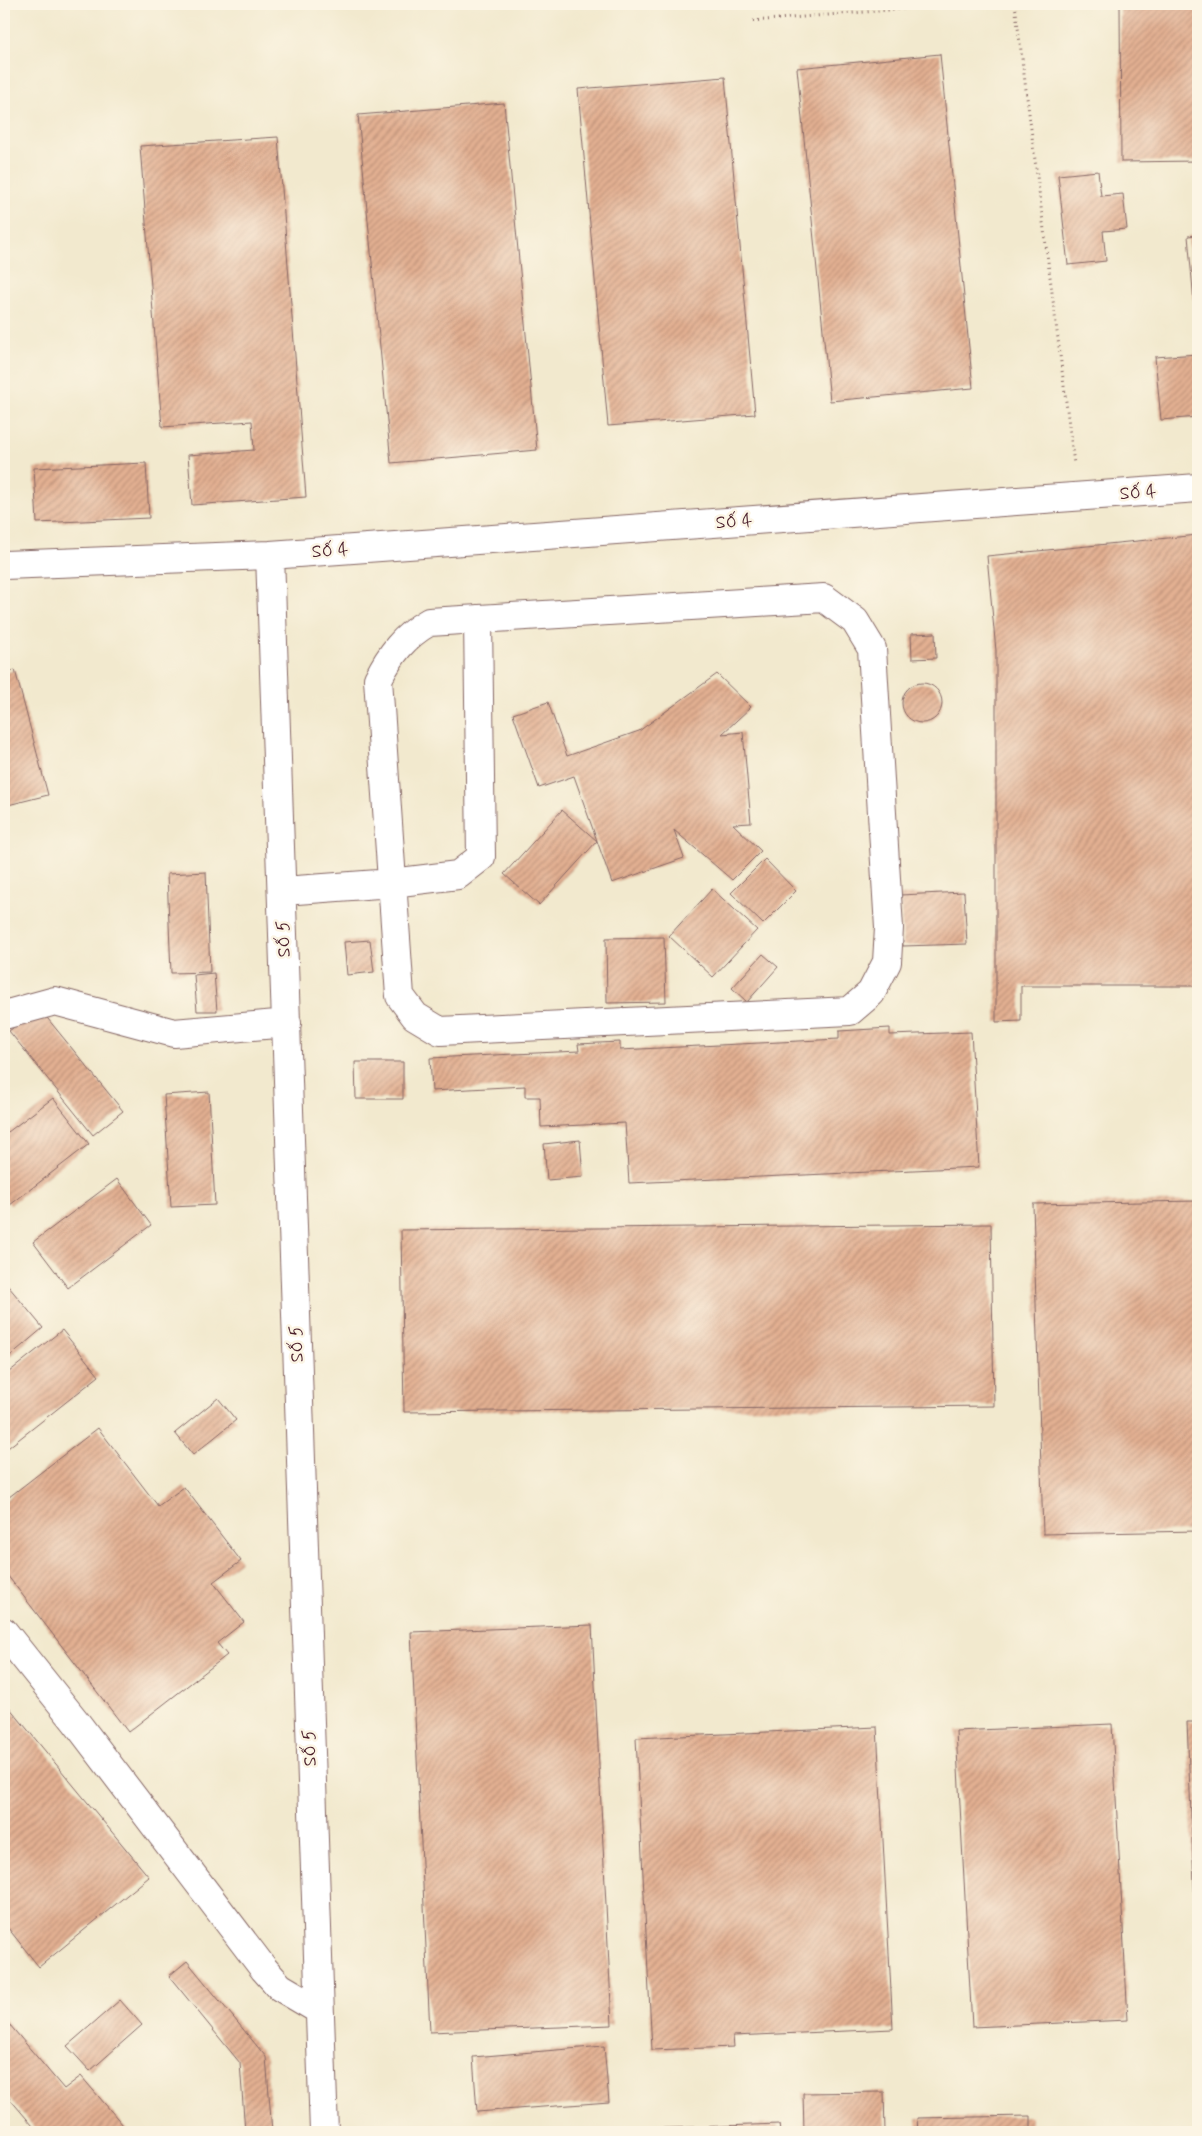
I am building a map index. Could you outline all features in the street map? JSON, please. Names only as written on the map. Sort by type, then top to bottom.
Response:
[{"type":"street","name":"SỐ 4","points":[[4,565],[270,555],[1198,488]]},
{"type":"street","name":"SỐ 5","points":[[270,555],[324,2132]]},
{"type":"street","points":[[824,598],[855,621],[872,649],[889,928],[887,962],[871,993],[850,1011],[440,1031],[415,1016],[400,996],[392,883],[378,679],[390,656],[416,629],[429,622],[824,598]]},
{"type":"street","points":[[283,892],[392,883],[458,875],[481,857],[478,619]]},
{"type":"street","points":[[4,1014],[55,1001],[174,1033],[287,1023]]},
{"type":"street","points":[[4,1632],[76,1722],[264,1969],[280,1987],[319,2010]]},
{"type":"path","points":[[753,21],[964,4]]},
{"type":"path","points":[[1016,4],[1078,497]]},
{"type":"building","points":[[1120,4],[1198,4],[1198,161],[1121,162]]},
{"type":"building","points":[[940,54],[973,388],[830,401],[797,68]]},
{"type":"building","points":[[725,77],[755,414],[608,426],[578,89]]},
{"type":"building","points":[[504,103],[537,450],[391,463],[358,115]]},
{"type":"building","points":[[278,137],[306,497],[192,505],[188,455],[254,450],[252,421],[162,427],[140,146]]},
{"type":"building","points":[[1098,171],[1101,196],[1123,194],[1127,229],[1103,231],[1106,261],[1068,265],[1058,175]]},
{"type":"building","points":[[1198,235],[1198,334],[1197,334],[1188,236]]},
{"type":"building","points":[[1198,354],[1198,417],[1161,420],[1155,357]]},
{"type":"building","points":[[146,463],[149,518],[37,523],[34,468]]},
{"type":"building","points":[[1198,535],[1198,986],[1021,986],[1021,1021],[996,1022],[996,651],[987,556]]},
{"type":"building","points":[[935,633],[936,658],[912,659],[911,634]]},
{"type":"building","points":[[15,670],[48,795],[4,806],[4,673]]},
{"type":"building","points":[[717,674],[751,707],[722,734],[743,732],[751,823],[733,824],[761,851],[732,880],[674,830],[684,858],[612,883],[574,776],[539,788],[513,714],[548,702],[567,756],[639,731]]},
{"type":"building","points":[[926,683],[933,686],[939,692],[942,703],[941,711],[933,720],[926,723],[918,723],[911,720],[903,711],[902,699],[905,692],[914,684]]},
{"type":"building","points":[[562,810],[597,841],[539,905],[504,874]]},
{"type":"building","points":[[765,859],[796,891],[763,924],[731,893]]},
{"type":"building","points":[[206,872],[210,972],[171,973],[167,874]]},
{"type":"building","points":[[712,889],[757,930],[713,977],[669,936]]},
{"type":"building","points":[[964,892],[967,944],[903,946],[900,895]]},
{"type":"building","points":[[664,937],[666,1002],[607,1003],[606,938]]},
{"type":"building","points":[[370,940],[374,972],[347,975],[344,942]]},
{"type":"building","points":[[763,954],[778,967],[747,1002],[732,988]]},
{"type":"building","points":[[214,973],[217,1011],[197,1011],[194,975]]},
{"type":"building","points":[[39,1008],[123,1111],[93,1135],[9,1031]]},
{"type":"building","points":[[890,1028],[890,1035],[971,1032],[979,1167],[629,1183],[625,1123],[541,1127],[540,1097],[525,1097],[525,1086],[432,1091],[430,1058],[579,1051],[578,1044],[620,1042],[620,1050],[839,1039],[839,1031]]},
{"type":"building","points":[[355,1062],[403,1062],[403,1099],[356,1099]]},
{"type":"building","points":[[209,1092],[215,1205],[171,1207],[164,1095]]},
{"type":"building","points":[[53,1098],[89,1144],[10,1205],[4,1197],[4,1135]]},
{"type":"building","points":[[580,1140],[583,1177],[547,1180],[544,1144]]},
{"type":"building","points":[[117,1179],[151,1225],[68,1288],[33,1242]]},
{"type":"building","points":[[1198,1201],[1198,1531],[1043,1534],[1033,1204]]},
{"type":"building","points":[[991,1224],[994,1406],[404,1412],[401,1230]]},
{"type":"building","points":[[4,1281],[43,1328],[4,1361]]},
{"type":"building","points":[[62,1330],[99,1376],[4,1451],[4,1376]]},
{"type":"building","points":[[218,1398],[236,1420],[193,1455],[175,1433]]},
{"type":"building","points":[[98,1428],[158,1506],[184,1487],[241,1561],[213,1582],[244,1622],[217,1643],[227,1655],[128,1732],[4,1571],[4,1501]]},
{"type":"building","points":[[592,1625],[612,2025],[430,2032],[411,1632]]},
{"type":"building","points":[[4,1701],[149,1877],[39,1967],[4,1923]]},
{"type":"building","points":[[1187,1722],[1198,1722],[1198,1953],[1197,1953]]},
{"type":"building","points":[[1112,1724],[1128,2020],[972,2027],[956,1731]]},
{"type":"building","points":[[877,1727],[893,2029],[733,2036],[734,2047],[652,2050],[636,1738]]},
{"type":"building","points":[[187,1961],[266,2057],[272,2132],[245,2132],[240,2063],[169,1976]]},
{"type":"building","points":[[120,2000],[142,2025],[90,2071],[67,2046]]},
{"type":"building","points":[[4,2018],[64,2089],[81,2076],[129,2132],[38,2132],[4,2092]]},
{"type":"building","points":[[604,2046],[609,2102],[477,2112],[473,2057]]},
{"type":"building","points":[[884,2092],[885,2132],[804,2132],[803,2093]]},
{"type":"building","points":[[1031,2116],[1031,2132],[918,2132],[917,2118]]},
{"type":"building","points":[[779,2124],[780,2132],[584,2132],[584,2131]]}]
